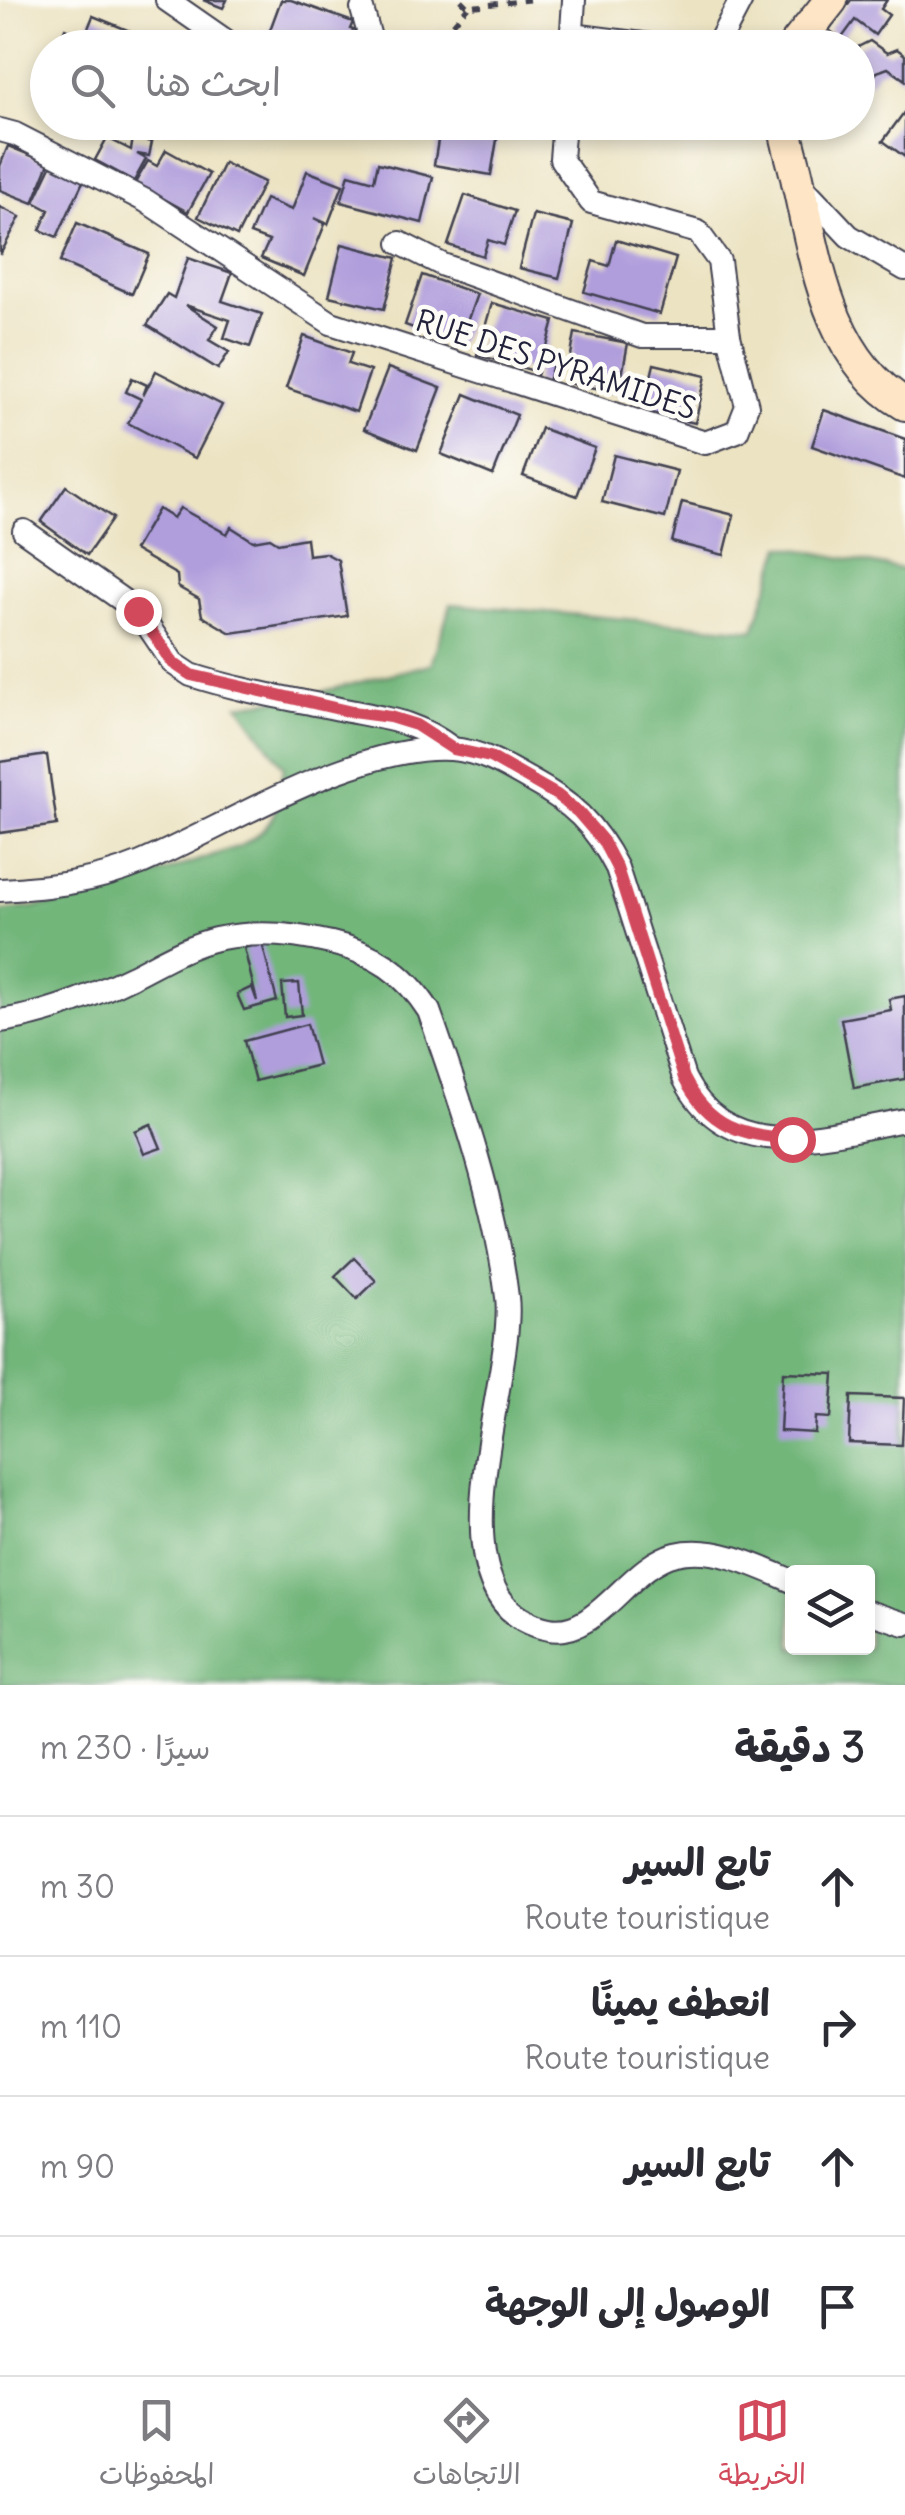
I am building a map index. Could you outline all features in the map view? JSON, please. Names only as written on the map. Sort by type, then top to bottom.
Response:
[{"type":"main road","points":[[807,30],[831,0]]},
{"type":"main road","points":[[788,140],[823,284],[849,349],[882,390],[905,404]]},
{"type":"street","points":[[167,0],[210,30]]},
{"type":"street","points":[[572,30],[574,0]]},
{"type":"street","points":[[725,30],[741,0]]},
{"type":"street","points":[[362,9],[368,30]]},
{"type":"street","name":"RUE DES PYRAMIDES","points":[[0,130],[146,201],[331,323],[705,443],[737,431],[747,406],[729,336],[719,261],[698,232],[591,202],[561,159],[563,140]]},
{"type":"street","points":[[798,182],[849,236],[905,269]]},
{"type":"street","points":[[400,243],[443,265],[642,336],[729,336]]},
{"type":"street","points":[[24,531],[138,611],[173,663],[191,675],[390,717],[416,725],[453,749]]},
{"type":"street","points":[[0,890],[87,881],[138,864],[284,795],[386,755],[453,749],[490,757],[557,795],[591,824],[603,841],[617,868],[684,1078],[694,1098],[720,1124],[756,1136],[792,1139],[905,1120]]},
{"type":"street","points":[[0,1021],[27,1017],[84,998],[185,950],[230,937],[278,934],[316,939],[359,949],[393,968],[414,986],[430,1011],[486,1191],[504,1272],[508,1303],[505,1360],[483,1476],[481,1540],[505,1606],[547,1628],[578,1626],[639,1571],[677,1554],[723,1557],[785,1578]]},
{"type":"street","points":[[875,1614],[905,1624]]},
{"type":"path","points":[[461,0],[468,7]]},
{"type":"path","points":[[448,30],[468,7],[529,0]]},
{"type":"green space","points":[[782,546],[905,570],[905,1685],[0,1685],[0,911],[77,902],[240,846],[253,838],[274,814],[284,767],[239,705],[309,695],[431,664],[451,604],[754,630]]},
{"type":"building","points":[[203,0],[227,0],[223,8]]},
{"type":"building","points":[[281,0],[353,22],[350,29],[353,30],[270,30]]},
{"type":"building","points":[[851,0],[887,0],[881,9],[889,15],[875,35],[875,30],[855,20],[848,30],[829,30]]},
{"type":"building","points":[[93,16],[128,30],[87,30]]},
{"type":"building","points":[[875,45],[887,53],[897,49],[905,55],[905,80],[888,68],[875,75]]},
{"type":"building","points":[[905,111],[905,157],[883,141]]},
{"type":"building","points":[[106,140],[131,150],[133,140],[152,142],[149,156],[137,154],[146,159],[134,181],[95,160]]},
{"type":"building","points":[[438,140],[497,140],[491,175],[434,165]]},
{"type":"building","points":[[8,146],[49,163],[33,203],[0,190],[0,166]]},
{"type":"building","points":[[166,150],[209,174],[188,212],[135,183],[148,161],[157,166]]},
{"type":"building","points":[[54,160],[86,175],[57,237],[40,230],[49,210],[34,202]]},
{"type":"building","points":[[224,163],[264,182],[237,236],[198,217]]},
{"type":"building","points":[[378,163],[433,177],[422,223],[341,202],[349,174],[374,181]]},
{"type":"building","points":[[307,171],[343,185],[328,224],[314,218],[325,224],[304,276],[261,258],[269,241],[250,234],[265,199],[292,210]]},
{"type":"building","points":[[465,195],[515,211],[504,245],[488,240],[483,256],[448,245]]},
{"type":"building","points":[[0,207],[20,217],[0,255]]},
{"type":"building","points":[[533,214],[573,224],[559,278],[519,268]]},
{"type":"building","points":[[77,223],[149,254],[132,294],[60,262]]},
{"type":"building","points":[[616,240],[676,258],[660,314],[584,292],[593,261],[609,266]]},
{"type":"building","points":[[342,244],[397,258],[384,309],[329,296]]},
{"type":"building","points":[[188,258],[232,273],[222,301],[262,314],[250,347],[224,338],[230,320],[185,305],[218,326],[209,340],[229,352],[218,369],[147,325],[167,294],[174,298]]},
{"type":"building","points":[[422,275],[477,294],[459,344],[405,325]]},
{"type":"building","points":[[492,303],[554,321],[543,361],[553,364],[547,385],[535,382],[538,372],[477,355]]},
{"type":"building","points":[[575,333],[628,343],[619,392],[566,383]]},
{"type":"building","points":[[304,336],[352,353],[348,364],[370,371],[356,412],[286,388]]},
{"type":"building","points":[[654,364],[706,376],[695,423],[643,411]]},
{"type":"building","points":[[388,368],[441,388],[417,450],[364,429]]},
{"type":"building","points":[[156,371],[222,405],[195,458],[128,423],[141,399],[126,392],[132,378],[147,385],[143,396]]},
{"type":"building","points":[[465,394],[517,415],[493,475],[441,454]]},
{"type":"building","points":[[824,410],[905,439],[905,479],[812,446]]},
{"type":"building","points":[[541,428],[595,448],[577,496],[523,476]]},
{"type":"building","points":[[614,455],[677,471],[665,518],[602,502]]},
{"type":"building","points":[[66,486],[113,518],[87,555],[41,522]]},
{"type":"building","points":[[682,502],[734,515],[724,555],[672,542]]},
{"type":"building","points":[[180,508],[227,534],[231,527],[253,541],[270,538],[278,543],[306,538],[308,555],[325,553],[338,560],[347,616],[231,633],[202,616],[199,599],[178,587],[177,575],[134,550],[158,509],[173,518]]},
{"type":"building","points":[[47,755],[57,825],[0,833],[0,762]]},
{"type":"building","points":[[262,943],[277,1001],[244,1010],[237,994],[252,987],[257,1001],[244,948]]},
{"type":"building","points":[[299,983],[302,1015],[285,1017],[282,984]]},
{"type":"building","points":[[905,996],[905,1079],[854,1088],[841,1019],[891,1010],[889,999]]},
{"type":"building","points":[[307,1024],[318,1065],[255,1081],[244,1041]]},
{"type":"building","points":[[151,1124],[161,1148],[144,1154],[135,1131]]},
{"type":"building","points":[[354,1258],[376,1281],[357,1299],[335,1276]]},
{"type":"building","points":[[783,1372],[834,1374],[831,1418],[816,1417],[815,1433],[780,1431]]},
{"type":"building","points":[[851,1396],[904,1398],[902,1445],[849,1443]]},
{"type":"route","points":[[138,611],[173,663],[191,675],[416,725],[453,749],[490,757],[557,795],[591,824],[617,868],[684,1078],[694,1098],[720,1124],[756,1136],[792,1139]]}]
